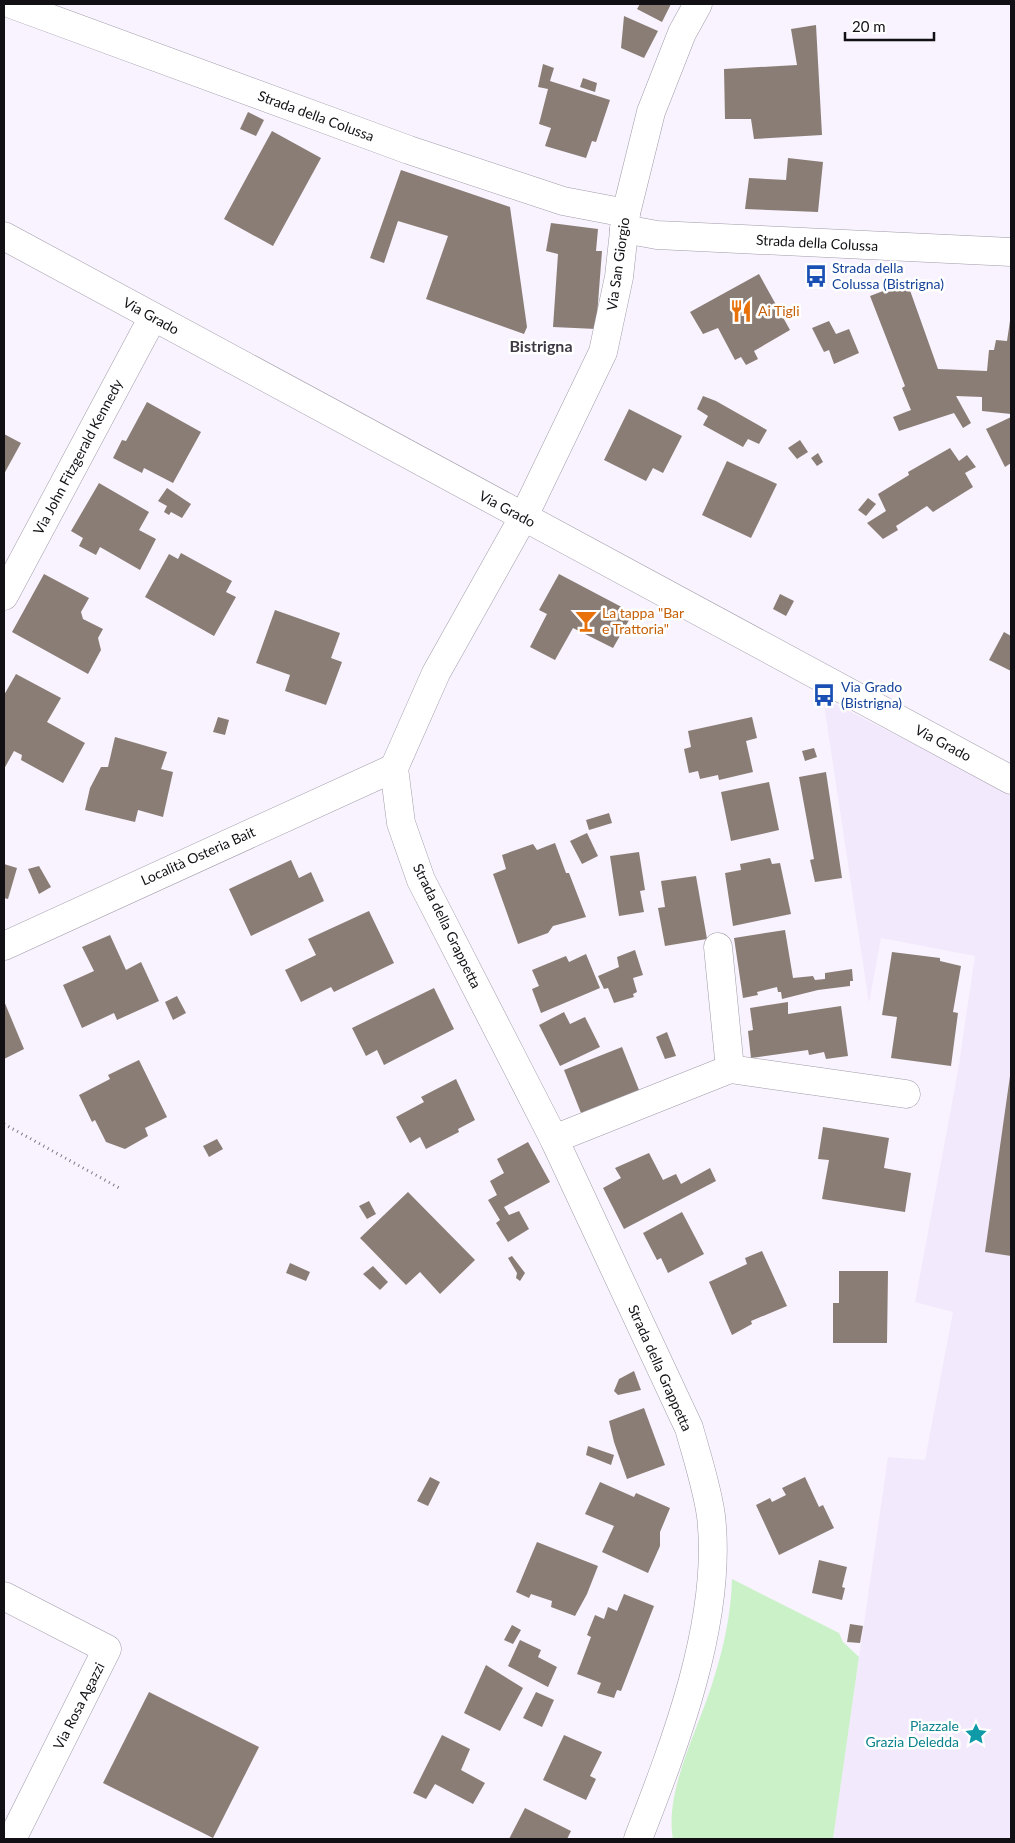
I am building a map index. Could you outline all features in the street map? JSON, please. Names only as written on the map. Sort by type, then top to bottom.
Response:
[{"type":"street","name":"Strada della Colussa","points":[[11,4],[409,150],[625,221],[657,235],[1011,252]]},
{"type":"street","name":"Via San Giorgio","points":[[522,518],[603,352],[619,277],[625,221],[651,112],[682,33],[698,4]]},
{"type":"street","name":"Via Grado","points":[[4,236],[522,518],[1011,780]]},
{"type":"street","name":"Via John Fitzgerald Kennedy","points":[[4,596],[153,317]]},
{"type":"street","points":[[394,768],[436,672],[522,518]]},
{"type":"street","name":"Località Osteria Bait","points":[[4,946],[394,768]]},
{"type":"street","name":"Strada della Grappetta","points":[[394,768],[402,823],[422,880],[554,1140],[689,1428],[711,1516],[713,1571],[706,1626],[690,1690],[645,1832]]},
{"type":"street","points":[[718,947],[730,1069]]},
{"type":"street","points":[[554,1140],[730,1069],[906,1094]]},
{"type":"street","name":"Via Rosa Agazzi","points":[[4,1596],[107,1649],[12,1839]]},
{"type":"path","points":[[4,1124],[121,1189]]},
{"type":"shaded area","points":[[823,698],[1011,793],[1011,1839],[833,1839],[888,1457],[925,1460],[953,1312],[915,1302],[958,1071],[975,956],[881,938],[869,1003]]},
{"type":"green space","points":[[732,1579],[839,1633],[843,1642],[859,1657],[833,1839],[673,1839],[673,1801],[684,1760],[707,1699],[720,1656],[728,1618]]},
{"type":"building","points":[[640,4],[671,4],[662,22],[637,9]]},
{"type":"building","points":[[624,16],[658,31],[644,58],[621,48]]},
{"type":"building","points":[[816,25],[822,135],[754,139],[751,119],[725,119],[724,69],[797,65],[791,29]]},
{"type":"building","points":[[543,64],[554,68],[550,81],[610,100],[596,142],[592,141],[586,158],[545,146],[551,128],[539,124],[548,89],[538,87]]},
{"type":"building","points":[[583,78],[597,83],[595,92],[580,87]]},
{"type":"building","points":[[248,112],[264,120],[256,136],[240,129]]},
{"type":"building","points":[[272,131],[321,158],[273,246],[224,219]]},
{"type":"building","points":[[788,158],[823,162],[818,212],[745,209],[749,178],[786,180]]},
{"type":"building","points":[[401,170],[510,207],[527,327],[524,334],[426,299],[448,236],[398,221],[384,263],[370,258]]},
{"type":"building","points":[[551,223],[598,229],[596,251],[602,251],[596,329],[553,327],[558,254],[546,251]]},
{"type":"building","points":[[759,274],[790,330],[754,351],[758,359],[746,365],[741,357],[735,360],[718,328],[703,334],[690,312]]},
{"type":"building","points":[[907,282],[938,369],[987,371],[989,350],[994,350],[996,340],[1007,341],[1011,314],[1011,414],[982,411],[982,397],[956,396],[971,423],[963,428],[954,413],[899,431],[893,417],[911,410],[902,388],[905,386],[870,296]]},
{"type":"building","points":[[829,321],[836,334],[849,329],[859,353],[834,364],[829,350],[824,352],[812,328]]},
{"type":"building","points":[[703,396],[716,401],[767,430],[759,444],[748,439],[743,447],[703,425],[708,416],[697,409]]},
{"type":"building","points":[[147,402],[201,432],[173,483],[144,468],[142,473],[113,458],[122,440],[126,441]]},
{"type":"building","points":[[629,409],[682,436],[663,473],[653,468],[646,481],[604,460]]},
{"type":"building","points":[[1011,417],[1011,463],[1005,467],[986,429]]},
{"type":"building","points":[[4,434],[21,443],[4,474]]},
{"type":"building","points":[[800,440],[808,452],[797,459],[788,448]]},
{"type":"building","points":[[950,448],[959,461],[967,455],[976,467],[965,473],[973,487],[933,512],[927,506],[896,526],[898,530],[883,539],[867,523],[886,511],[878,494],[909,475],[908,472]]},
{"type":"building","points":[[818,453],[823,462],[817,466],[811,458]]},
{"type":"building","points":[[727,461],[777,484],[751,538],[702,515]]},
{"type":"building","points":[[99,483],[149,512],[139,530],[156,539],[140,570],[100,547],[96,555],[79,546],[83,538],[71,531]]},
{"type":"building","points":[[167,488],[191,504],[182,518],[171,512],[169,515],[164,512],[167,506],[158,501]]},
{"type":"building","points":[[868,498],[876,504],[866,516],[858,510]]},
{"type":"building","points":[[181,553],[232,581],[226,592],[236,597],[214,636],[145,597],[169,554],[178,559]]},
{"type":"building","points":[[44,574],[89,598],[81,612],[83,619],[103,629],[98,638],[101,650],[88,674],[12,632]]},
{"type":"building","name":"La tappa \"Bar e Trattoria\"","points":[[559,574],[633,613],[613,648],[573,628],[555,660],[530,647],[547,614],[539,610]]},
{"type":"building","points":[[780,594],[794,601],[786,616],[773,609]]},
{"type":"building","points":[[275,610],[340,633],[331,658],[342,662],[326,705],[285,691],[290,675],[256,663]]},
{"type":"building","points":[[1004,632],[1011,636],[1011,671],[989,660]]},
{"type":"building","points":[[16,674],[61,698],[47,722],[85,743],[63,783],[21,760],[22,755],[14,751],[4,769],[4,695]]},
{"type":"building","points":[[218,717],[229,720],[225,735],[213,732]]},
{"type":"building","points":[[752,717],[757,738],[746,741],[753,772],[719,780],[718,775],[700,779],[698,771],[689,773],[684,749],[691,747],[688,731]]},
{"type":"building","points":[[115,737],[167,752],[161,769],[173,772],[163,817],[138,810],[135,822],[85,810],[90,788],[101,767],[108,767]]},
{"type":"building","points":[[814,748],[817,757],[805,761],[802,751]]},
{"type":"building","points":[[826,772],[842,878],[815,882],[810,860],[814,859],[799,777]]},
{"type":"building","points":[[769,782],[779,830],[731,841],[721,792]]},
{"type":"building","points":[[609,813],[612,823],[589,830],[586,820]]},
{"type":"building","points":[[587,833],[598,856],[582,864],[570,841]]},
{"type":"building","points":[[555,843],[586,917],[553,926],[548,933],[518,944],[493,874],[506,869],[502,855],[533,844],[537,850]]},
{"type":"building","points":[[639,852],[645,890],[640,891],[644,912],[619,916],[610,856]]},
{"type":"building","points":[[770,858],[772,864],[780,863],[791,914],[733,926],[725,873],[741,870],[740,864]]},
{"type":"building","points":[[291,860],[299,878],[311,872],[324,901],[251,936],[229,889]]},
{"type":"building","points":[[4,864],[17,868],[8,899],[4,898]]},
{"type":"building","points":[[39,866],[51,887],[39,894],[28,869]]},
{"type":"building","points":[[696,876],[707,939],[665,946],[658,908],[665,907],[661,881]]},
{"type":"building","points":[[369,911],[394,963],[334,992],[331,987],[301,1002],[285,970],[316,955],[308,939]]},
{"type":"building","points":[[785,930],[793,978],[813,976],[815,980],[825,979],[825,973],[852,969],[853,981],[850,981],[850,986],[818,990],[782,999],[781,992],[778,992],[777,987],[757,992],[758,995],[743,998],[734,938]]},
{"type":"building","points":[[110,935],[126,970],[141,962],[159,1001],[117,1020],[114,1013],[82,1028],[63,985],[94,971],[82,947]]},
{"type":"building","points":[[635,950],[643,975],[633,978],[637,992],[633,994],[634,997],[614,1003],[608,988],[604,989],[598,976],[619,967],[617,957]]},
{"type":"building","points":[[892,952],[940,958],[940,961],[961,966],[953,1012],[958,1013],[951,1066],[891,1058],[897,1017],[882,1015]]},
{"type":"building","points":[[586,954],[600,988],[541,1013],[532,989],[539,986],[532,970],[566,956],[569,962]]},
{"type":"building","points":[[434,988],[454,1029],[384,1065],[377,1050],[366,1056],[352,1028]]},
{"type":"building","points":[[177,996],[186,1013],[173,1020],[165,1002]]},
{"type":"building","points":[[4,1001],[24,1049],[4,1059]]},
{"type":"building","points":[[788,1002],[788,1014],[841,1006],[848,1056],[826,1059],[824,1052],[809,1055],[808,1050],[751,1058],[748,1031],[753,1030],[750,1008]]},
{"type":"building","points":[[564,1012],[570,1024],[585,1017],[600,1047],[560,1066],[539,1025]]},
{"type":"building","points":[[667,1032],[676,1056],[665,1059],[656,1037]]},
{"type":"building","points":[[622,1047],[639,1090],[581,1113],[564,1070]]},
{"type":"building","points":[[139,1060],[167,1117],[145,1128],[148,1136],[125,1149],[106,1142],[95,1120],[92,1122],[79,1095],[110,1079],[108,1075]]},
{"type":"building","points":[[1011,1076],[1011,1256],[985,1252]]},
{"type":"building","points":[[456,1079],[475,1120],[458,1129],[459,1132],[426,1149],[420,1137],[410,1143],[396,1117],[424,1102],[421,1097]]},
{"type":"building","points":[[823,1127],[889,1138],[884,1168],[911,1173],[905,1212],[822,1199],[829,1160],[818,1159]]},
{"type":"building","points":[[217,1139],[223,1149],[209,1157],[203,1146]]},
{"type":"building","points":[[528,1142],[550,1182],[504,1207],[509,1215],[519,1211],[529,1229],[508,1242],[496,1223],[500,1220],[488,1200],[497,1195],[490,1181],[504,1173],[497,1159]]},
{"type":"building","points":[[649,1153],[663,1180],[676,1174],[681,1184],[710,1168],[716,1181],[624,1229],[603,1188],[621,1178],[615,1168]]},
{"type":"building","points":[[408,1192],[475,1260],[440,1294],[420,1272],[406,1285],[360,1238]]},
{"type":"building","points":[[369,1201],[376,1214],[367,1219],[359,1206]]},
{"type":"building","points":[[682,1212],[704,1254],[668,1273],[661,1258],[657,1260],[643,1233]]},
{"type":"building","points":[[762,1251],[787,1306],[751,1321],[752,1324],[732,1335],[709,1282],[747,1264],[745,1258]]},
{"type":"building","points":[[512,1256],[525,1273],[520,1281],[516,1278],[517,1273],[508,1258]]},
{"type":"building","points":[[290,1263],[310,1272],[306,1281],[286,1273]]},
{"type":"building","points":[[373,1266],[388,1282],[380,1290],[363,1274]]},
{"type":"building","points":[[839,1271],[888,1271],[887,1343],[833,1343],[833,1303],[839,1303]]},
{"type":"building","points":[[634,1371],[641,1390],[618,1395],[614,1391],[619,1379]]},
{"type":"building","points":[[644,1408],[665,1465],[627,1479],[609,1421]]},
{"type":"building","points":[[588,1446],[614,1455],[611,1465],[586,1455]]},
{"type":"building","points":[[430,1477],[440,1482],[428,1506],[417,1501]]},
{"type":"building","points":[[805,1477],[819,1507],[823,1505],[834,1528],[779,1555],[756,1505],[770,1498],[772,1502],[786,1495],[782,1488]]},
{"type":"building","points":[[600,1482],[634,1497],[636,1493],[670,1508],[660,1532],[660,1546],[648,1573],[602,1552],[614,1526],[585,1514]]},
{"type":"building","points":[[537,1542],[598,1566],[587,1594],[575,1616],[551,1607],[552,1601],[531,1594],[529,1598],[516,1592]]},
{"type":"building","points":[[819,1560],[847,1567],[842,1587],[845,1588],[842,1600],[812,1593]]},
{"type":"building","points":[[624,1594],[654,1606],[621,1691],[617,1690],[614,1698],[597,1693],[601,1683],[577,1674],[591,1637],[587,1635],[595,1615],[604,1619],[608,1607],[617,1611]]},
{"type":"building","points":[[850,1624],[863,1626],[860,1643],[847,1642]]},
{"type":"building","points":[[512,1625],[521,1630],[513,1644],[504,1640]]},
{"type":"building","points":[[520,1640],[541,1650],[538,1657],[557,1667],[548,1687],[508,1666]]},
{"type":"building","points":[[486,1665],[523,1688],[500,1731],[464,1713]]},
{"type":"building","points":[[149,1692],[259,1747],[213,1838],[103,1783]]},
{"type":"building","points":[[536,1692],[554,1700],[542,1727],[523,1718]]},
{"type":"building","points":[[442,1735],[470,1749],[461,1770],[485,1783],[473,1804],[435,1784],[426,1799],[413,1793]]},
{"type":"building","points":[[564,1735],[602,1752],[590,1776],[596,1779],[586,1800],[543,1780]]},
{"type":"building","points":[[525,1808],[571,1831],[567,1839],[509,1839]]},
{"type":"place","name":"Strada della Colussa (Bistrigna)","points":[[816,276]]},
{"type":"place","name":"Ai Tigli","points":[[741,311]]},
{"type":"place","name":"La tappa \"Bar e Trattoria\"","points":[[586,621]]},
{"type":"place","name":"Via Grado (Bistrigna)","points":[[824,695]]},
{"type":"place","name":"Piazzale Grazia Deledda","points":[[976,1734]]},
{"type":"district","name":"Bistrigna","points":[[541,346]]}]
